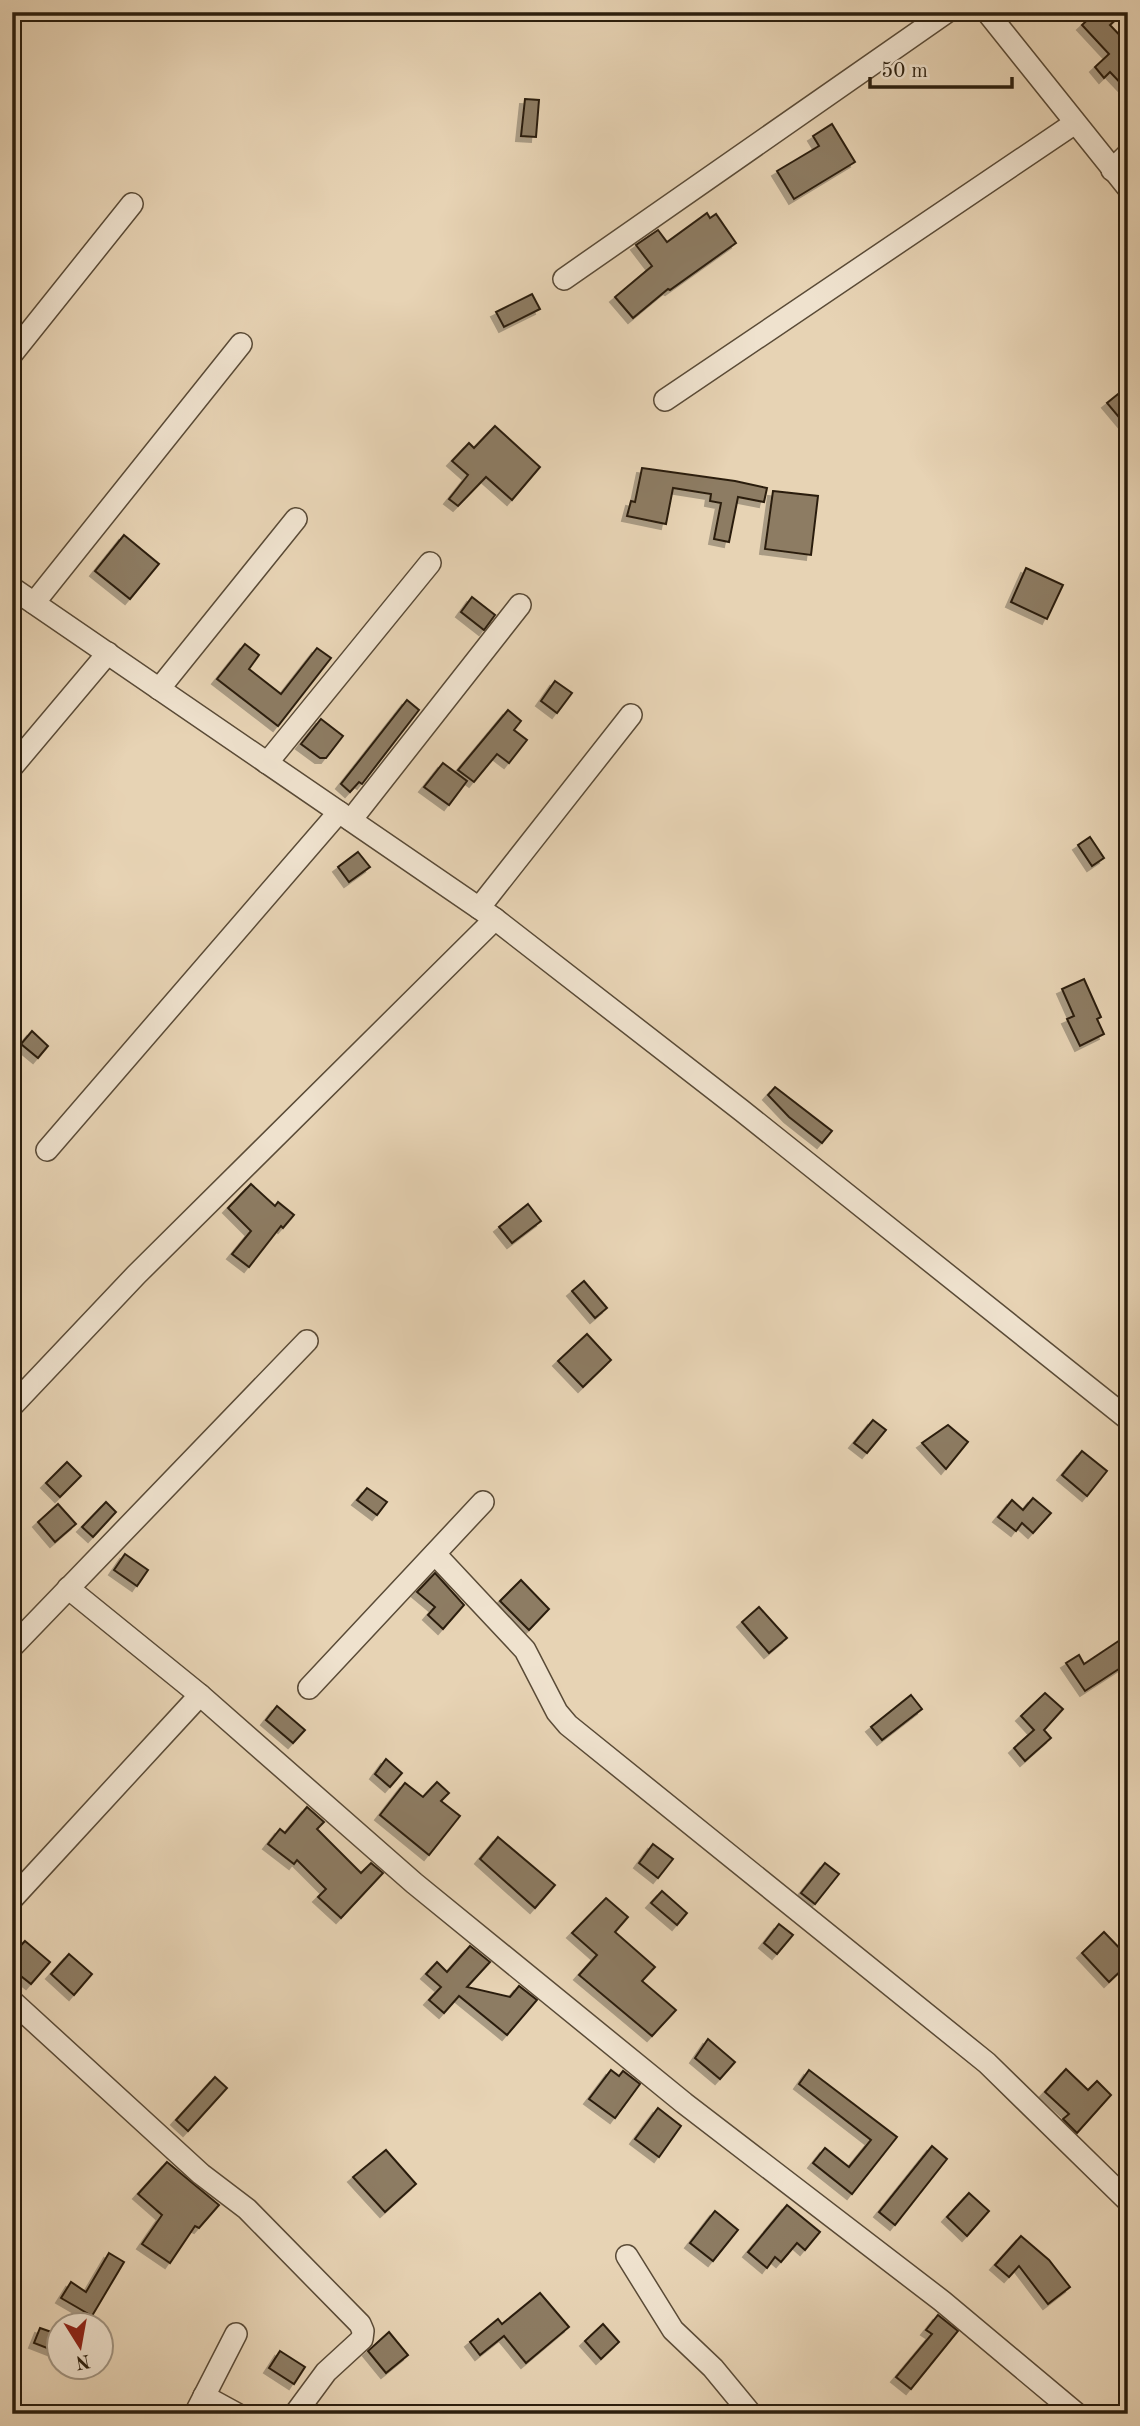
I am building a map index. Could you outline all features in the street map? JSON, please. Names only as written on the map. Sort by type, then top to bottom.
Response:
[{"type":"street","points":[[564,279],[947,12]]},
{"type":"street","points":[[987,12],[1128,188]]},
{"type":"street","points":[[664,400],[1075,123]]},
{"type":"street","points":[[1112,170],[1128,155]]},
{"type":"street","points":[[12,354],[132,204]]},
{"type":"street","points":[[34,603],[241,344]]},
{"type":"street","points":[[159,689],[296,519]]},
{"type":"street","points":[[267,763],[430,563]]},
{"type":"street","points":[[12,588],[487,914],[741,1110],[1128,1419]]},
{"type":"street","points":[[47,1150],[345,816],[520,605]]},
{"type":"street","points":[[12,767],[108,653]]},
{"type":"street","points":[[12,1406],[135,1275],[487,914],[631,715]]},
{"type":"street","points":[[12,1647],[307,1341]]},
{"type":"street","points":[[309,1688],[483,1502]]},
{"type":"street","points":[[435,1553],[525,1650],[557,1712],[568,1725],[987,2063],[1128,2201]]},
{"type":"street","points":[[68,1588],[200,1695],[436,1901],[684,2103],[942,2301],[1077,2414]]},
{"type":"street","points":[[12,1899],[200,1695]]},
{"type":"street","points":[[12,2001],[201,2174],[247,2209],[360,2324],[362,2339],[327,2372],[295,2414]]},
{"type":"street","points":[[627,2256],[673,2330],[713,2368],[751,2414]]},
{"type":"street","points":[[236,2334],[200,2405],[237,2414]]},
{"type":"building","points":[[1096,12],[1124,12],[1110,25],[1128,44],[1128,91],[1110,72],[1104,78],[1095,67],[1109,54],[1082,25]]},
{"type":"building","points":[[525,99],[539,100],[536,137],[521,136]]},
{"type":"building","points":[[832,124],[855,162],[794,199],[777,171],[819,146],[813,136]]},
{"type":"building","points":[[707,213],[710,218],[716,214],[736,243],[668,289],[633,318],[615,297],[652,266],[636,245],[658,230],[667,242]]},
{"type":"building","points":[[532,294],[540,309],[504,327],[496,312]]},
{"type":"building","points":[[1128,386],[1128,428],[1107,403]]},
{"type":"building","points":[[495,426],[540,467],[512,500],[486,477],[458,506],[449,499],[468,475],[452,461],[469,443],[474,448]]},
{"type":"building","points":[[642,468],[767,488],[764,502],[738,497],[729,542],[714,539],[721,503],[710,501],[711,494],[673,488],[666,524],[627,516],[631,501],[635,502]]},
{"type":"building","points":[[773,491],[818,496],[811,555],[765,549]]},
{"type":"building","points":[[124,535],[159,564],[130,599],[95,571]]},
{"type":"building","points":[[1026,568],[1063,585],[1047,619],[1011,602]]},
{"type":"building","points":[[472,597],[495,615],[484,630],[461,612]]},
{"type":"building","points":[[245,644],[259,655],[249,669],[281,694],[317,648],[331,658],[278,726],[217,679]]},
{"type":"building","points":[[555,681],[572,693],[557,713],[541,701]]},
{"type":"building","points":[[407,700],[419,710],[362,784],[359,782],[350,792],[341,784]]},
{"type":"building","points":[[508,710],[521,721],[514,730],[527,740],[509,763],[497,754],[474,782],[458,770]]},
{"type":"building","points":[[321,719],[343,736],[326,758],[320,758],[301,744]]},
{"type":"building","points":[[443,763],[467,781],[449,805],[424,787]]},
{"type":"building","points":[[1090,837],[1104,858],[1092,866],[1078,845]]},
{"type":"building","points":[[358,852],[370,867],[349,882],[338,867]]},
{"type":"building","points":[[1084,979],[1101,1017],[1097,1019],[1104,1034],[1080,1046],[1067,1019],[1074,1016],[1062,989]]},
{"type":"building","points":[[32,1031],[48,1046],[38,1058],[21,1044]]},
{"type":"building","points":[[775,1087],[832,1131],[822,1143],[789,1117],[768,1095]]},
{"type":"building","points":[[251,1184],[275,1206],[278,1202],[294,1215],[283,1228],[281,1226],[249,1267],[232,1254],[251,1231],[228,1208]]},
{"type":"building","points":[[528,1204],[541,1221],[512,1243],[499,1227]]},
{"type":"building","points":[[584,1281],[607,1308],[595,1318],[572,1291]]},
{"type":"building","points":[[587,1334],[611,1360],[583,1387],[558,1361]]},
{"type":"building","points":[[873,1420],[886,1430],[867,1453],[854,1443]]},
{"type":"building","points":[[948,1425],[968,1442],[946,1469],[922,1443]]},
{"type":"building","points":[[1082,1451],[1107,1471],[1087,1496],[1062,1475]]},
{"type":"building","points":[[67,1462],[81,1476],[60,1497],[46,1483]]},
{"type":"building","points":[[367,1488],[387,1502],[377,1515],[357,1500]]},
{"type":"building","points":[[1033,1498],[1051,1513],[1033,1533],[1022,1523],[1016,1531],[998,1517],[1012,1500],[1023,1510]]},
{"type":"building","points":[[106,1502],[116,1512],[93,1537],[82,1527]]},
{"type":"building","points":[[58,1504],[76,1524],[55,1542],[38,1522]]},
{"type":"building","points":[[125,1554],[148,1570],[137,1586],[114,1570]]},
{"type":"building","points":[[435,1573],[464,1605],[443,1629],[428,1615],[435,1607],[417,1592]]},
{"type":"building","points":[[521,1580],[549,1609],[529,1630],[500,1601]]},
{"type":"building","points":[[759,1607],[787,1638],[769,1653],[742,1622]]},
{"type":"building","points":[[1120,1640],[1128,1651],[1128,1663],[1085,1691],[1066,1663],[1079,1655],[1084,1664]]},
{"type":"building","points":[[1045,1693],[1063,1709],[1044,1730],[1051,1738],[1025,1761],[1014,1748],[1034,1730],[1021,1716]]},
{"type":"building","points":[[911,1695],[922,1709],[882,1740],[871,1727]]},
{"type":"building","points":[[277,1706],[305,1730],[293,1743],[266,1720]]},
{"type":"building","points":[[386,1759],[402,1773],[390,1787],[375,1774]]},
{"type":"building","points":[[437,1782],[449,1793],[441,1801],[460,1816],[429,1855],[380,1815],[405,1783],[423,1797]]},
{"type":"building","points":[[307,1807],[324,1822],[317,1829],[361,1873],[371,1863],[383,1873],[341,1918],[318,1897],[326,1889],[297,1860],[294,1864],[268,1844],[280,1829],[285,1833]]},
{"type":"building","points":[[498,1837],[555,1885],[535,1908],[480,1859]]},
{"type":"building","points":[[653,1844],[673,1859],[658,1878],[639,1863]]},
{"type":"building","points":[[825,1863],[839,1874],[815,1904],[801,1893]]},
{"type":"building","points":[[662,1891],[687,1913],[677,1925],[651,1903]]},
{"type":"building","points":[[606,1898],[628,1917],[615,1932],[655,1967],[642,1981],[676,2010],[652,2036],[579,1975],[597,1955],[572,1933]]},
{"type":"building","points":[[779,1924],[793,1935],[777,1954],[764,1943]]},
{"type":"building","points":[[1104,1932],[1128,1957],[1128,1964],[1109,1982],[1082,1953]]},
{"type":"building","points":[[25,1941],[50,1962],[31,1984],[12,1969],[12,1955]]},
{"type":"building","points":[[470,1946],[490,1962],[467,1987],[510,1997],[519,1986],[537,2000],[507,2035],[459,1996],[444,2013],[429,2000],[441,1987],[426,1974],[437,1962],[447,1972]]},
{"type":"building","points":[[69,1954],[92,1974],[74,1995],[51,1974]]},
{"type":"building","points":[[708,2039],[735,2062],[720,2079],[695,2058]]},
{"type":"building","points":[[1066,2069],[1088,2090],[1097,2081],[1111,2095],[1077,2133],[1063,2119],[1069,2114],[1045,2092]]},
{"type":"building","points":[[611,2070],[619,2076],[623,2071],[640,2084],[615,2118],[589,2099]]},
{"type":"building","points":[[809,2070],[897,2137],[852,2194],[813,2163],[825,2148],[849,2167],[871,2140],[799,2084]]},
{"type":"building","points":[[215,2077],[227,2088],[188,2131],[176,2120]]},
{"type":"building","points":[[658,2108],[681,2126],[659,2157],[635,2139]]},
{"type":"building","points":[[932,2146],[947,2159],[895,2225],[879,2212]]},
{"type":"building","points":[[386,2150],[416,2184],[385,2212],[353,2177]]},
{"type":"building","points":[[167,2162],[219,2205],[199,2228],[195,2226],[170,2263],[142,2244],[162,2215],[138,2194]]},
{"type":"building","points":[[969,2193],[989,2211],[967,2236],[947,2217]]},
{"type":"building","points":[[787,2205],[820,2232],[805,2250],[797,2243],[781,2262],[775,2257],[767,2268],[748,2252]]},
{"type":"building","points":[[715,2211],[738,2230],[713,2261],[690,2243]]},
{"type":"building","points":[[1021,2236],[1049,2260],[1070,2287],[1048,2304],[1019,2266],[1009,2277],[995,2265]]},
{"type":"building","points":[[109,2253],[124,2262],[96,2310],[82,2310],[61,2298],[71,2282],[86,2292]]},
{"type":"building","points":[[540,2293],[569,2327],[526,2363],[504,2336],[480,2355],[470,2342],[498,2319],[502,2324]]},
{"type":"building","points":[[938,2315],[958,2331],[911,2389],[896,2377],[932,2334],[926,2330]]},
{"type":"building","points":[[603,2324],[619,2342],[601,2359],[585,2341]]},
{"type":"building","points":[[40,2328],[46,2330],[46,2348],[34,2343]]},
{"type":"building","points":[[389,2332],[408,2355],[386,2373],[368,2351]]},
{"type":"building","points":[[280,2351],[305,2367],[294,2384],[269,2368]]}]
